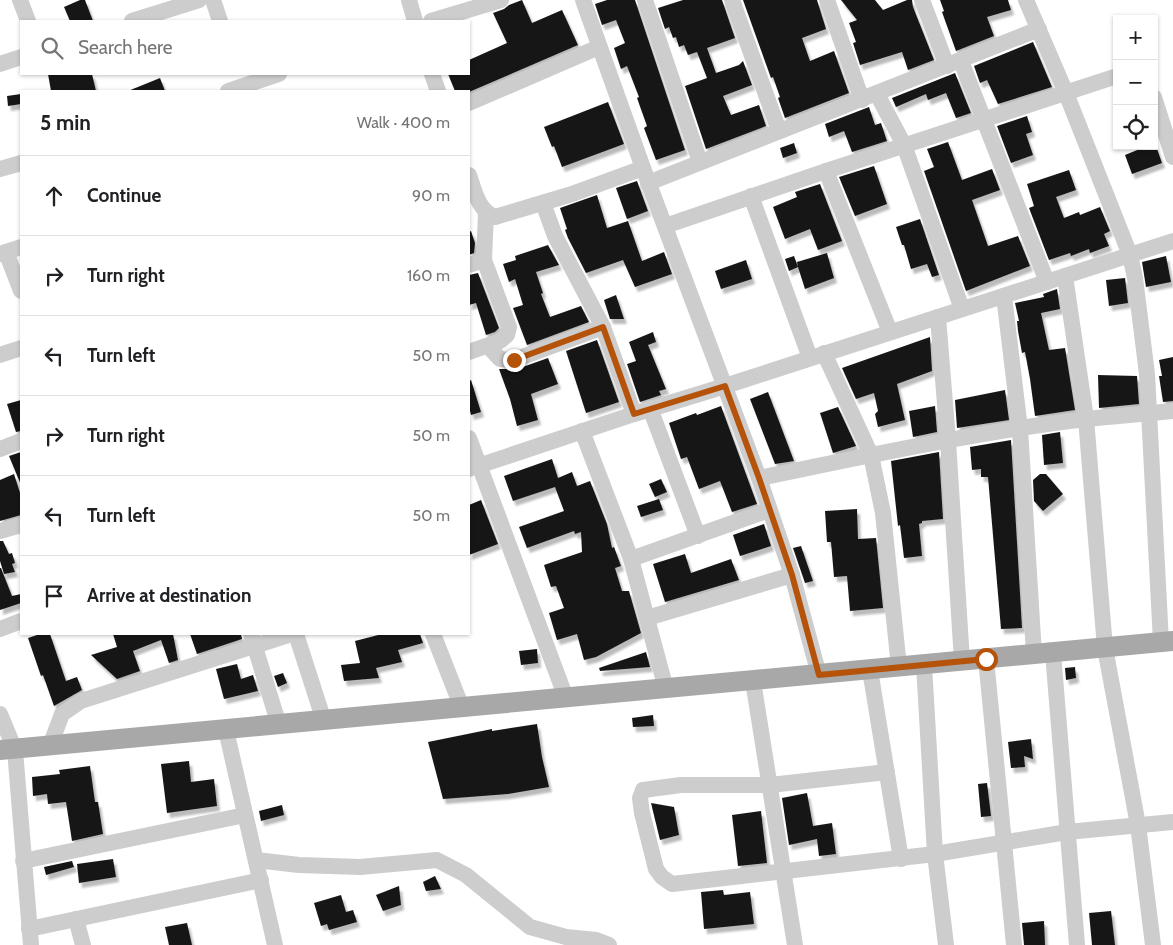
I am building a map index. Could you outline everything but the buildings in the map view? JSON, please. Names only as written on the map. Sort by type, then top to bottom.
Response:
[{"type":"main road","points":[[7,750],[1167,642]]},
{"type":"street","points":[[20,0],[28,20]]},
{"type":"street","points":[[135,20],[199,0]]},
{"type":"street","points":[[213,0],[220,20]]},
{"type":"street","points":[[409,0],[415,20]]},
{"type":"street","points":[[434,20],[501,0]]},
{"type":"street","points":[[645,0],[700,162]]},
{"type":"street","points":[[732,0],[779,132]]},
{"type":"street","points":[[827,0],[862,100]]},
{"type":"street","points":[[922,0],[984,119],[1047,282]]},
{"type":"street","points":[[1026,0],[1066,93],[1130,255],[1136,288],[1150,413],[1167,642]]},
{"type":"street","points":[[588,2],[599,47],[759,478],[792,575],[819,675]]},
{"type":"street","points":[[470,178],[480,204],[486,213],[495,217],[572,194],[700,162],[1039,29]]},
{"type":"street","points":[[470,103],[599,47]]},
{"type":"street","points":[[0,64],[20,57]]},
{"type":"street","points":[[238,86],[276,75]]},
{"type":"street","points":[[432,75],[438,90]]},
{"type":"street","points":[[666,226],[904,145],[1113,77]]},
{"type":"street","points":[[877,94],[904,145],[962,309]]},
{"type":"street","points":[[1157,105],[1173,157]]},
{"type":"street","points":[[0,169],[20,163]]},
{"type":"street","points":[[826,171],[890,332]]},
{"type":"street","points":[[751,196],[817,356],[871,455],[883,513],[899,667]]},
{"type":"street","points":[[543,203],[555,236],[603,327],[634,414]]},
{"type":"street","points":[[470,352],[500,341],[507,335],[509,327],[477,263],[486,213]]},
{"type":"street","points":[[474,468],[650,408],[725,386],[1173,240]]},
{"type":"street","points":[[20,247],[3,253],[20,289]]},
{"type":"street","points":[[1065,276],[1086,419],[1105,648],[1138,826],[1153,945]]},
{"type":"street","points":[[1004,296],[1044,653],[1067,832],[1077,945]]},
{"type":"street","points":[[938,317],[962,661]]},
{"type":"street","points":[[488,346],[500,359],[514,360],[603,327]]},
{"type":"street","points":[[0,355],[20,348]]},
{"type":"street","points":[[650,408],[698,536]]},
{"type":"street","points":[[759,478],[871,455],[1020,429],[1086,419],[1173,411]]},
{"type":"street","points":[[582,431],[630,559],[666,689]]},
{"type":"street","points":[[0,449],[20,442]]},
{"type":"street","points":[[470,444],[474,468],[566,698]]},
{"type":"street","points":[[630,559],[769,510]]},
{"type":"street","points":[[0,531],[20,525]]},
{"type":"street","points":[[646,618],[792,575]]},
{"type":"street","points":[[0,629],[20,621]]},
{"type":"street","points":[[50,746],[62,714],[81,701],[253,640],[286,635]]},
{"type":"street","points":[[296,635],[324,721]]},
{"type":"street","points":[[433,635],[462,708]]},
{"type":"street","points":[[253,640],[279,725]]},
{"type":"street","points":[[986,659],[1014,945]]},
{"type":"street","points":[[924,665],[935,854],[944,945]]},
{"type":"street","points":[[870,670],[901,858]]},
{"type":"street","points":[[753,681],[795,945]]},
{"type":"street","points":[[0,714],[23,861],[30,937],[76,919],[261,880]]},
{"type":"street","points":[[226,730],[275,945]]},
{"type":"street","points":[[887,772],[770,785],[681,785],[643,790],[640,798],[656,868],[662,877],[672,884],[783,873],[935,854],[1067,832],[1173,822]]},
{"type":"street","points":[[23,861],[246,815]]},
{"type":"street","points":[[256,860],[299,865],[360,867],[437,860],[466,875],[530,928],[566,938],[596,940],[609,945]]},
{"type":"street","points":[[76,919],[83,945]]},
{"type":"route","points":[[514,360],[603,327],[634,414],[725,386],[792,575],[819,675],[986,659]]}]
